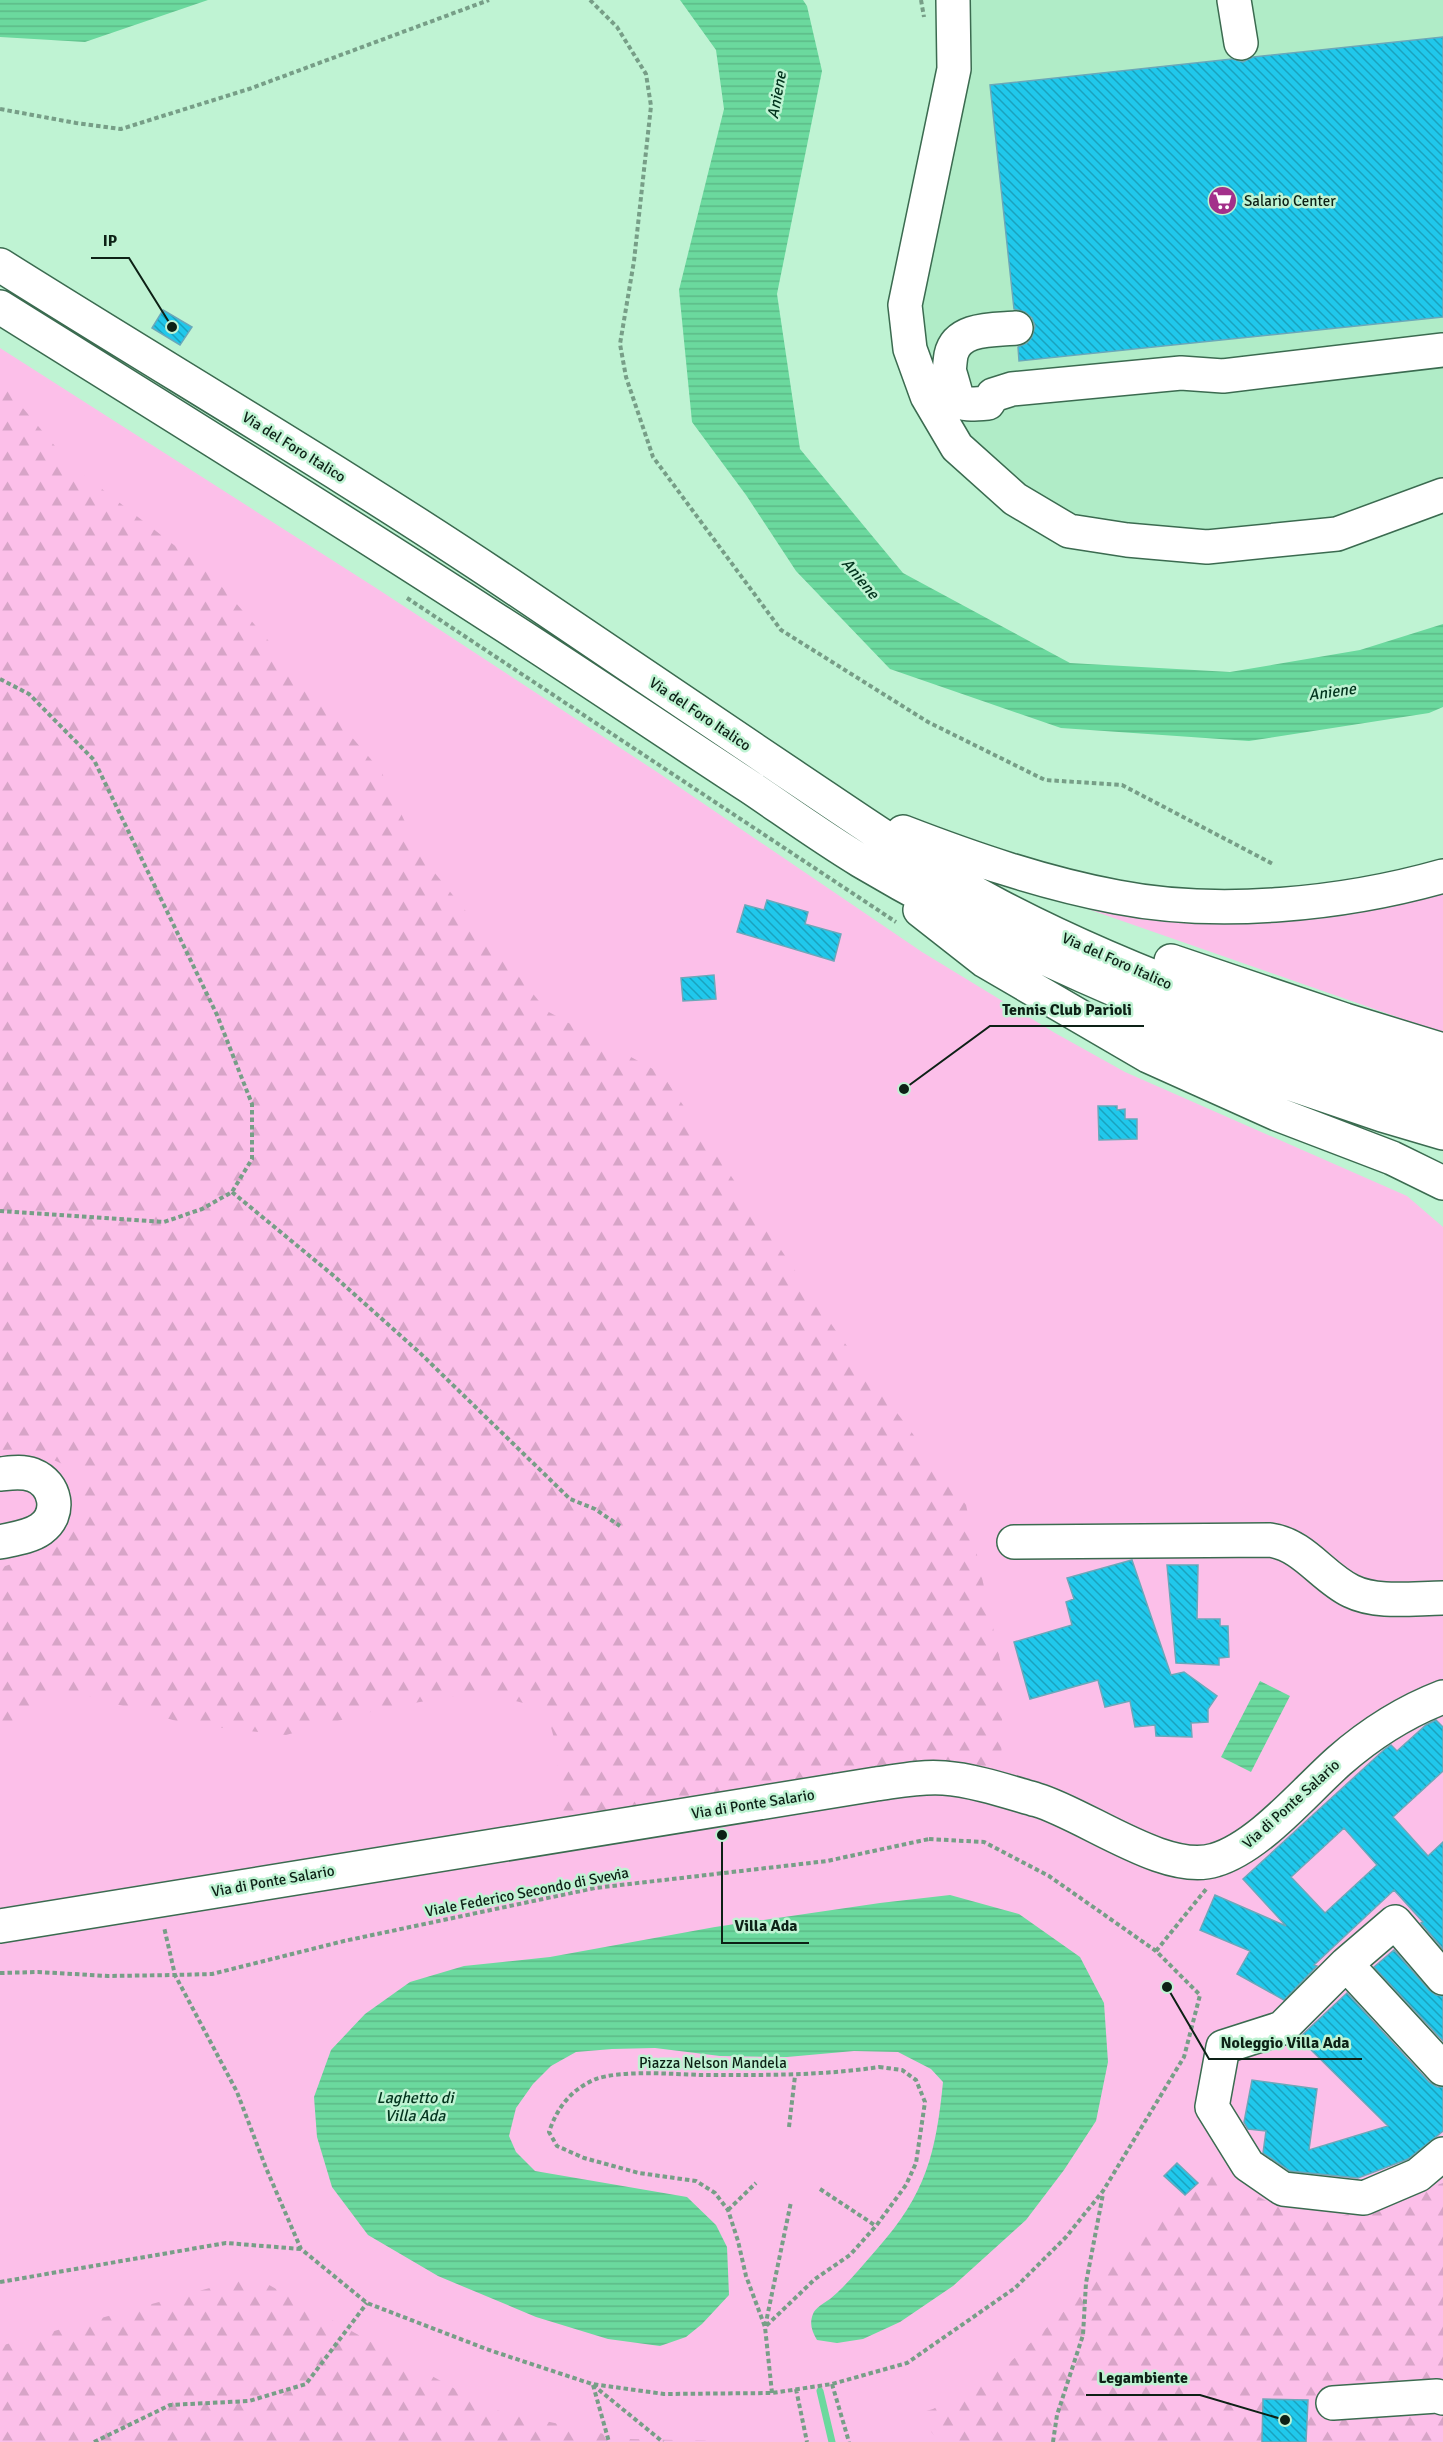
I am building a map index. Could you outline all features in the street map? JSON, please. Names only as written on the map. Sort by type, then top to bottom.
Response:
[{"type":"main road","points":[[953,0],[954,69],[905,305],[910,349],[927,396],[957,447],[1015,499],[1069,531],[1127,540],[1207,547],[1337,534],[1443,495]]},
{"type":"main road","points":[[1234,0],[1241,43]]},
{"type":"main road","name":"Via del Foro Italico","points":[[0,265],[259,424],[491,573],[838,806],[946,876],[1001,907],[1084,948],[1173,986],[1269,1020],[1443,1076]]},
{"type":"main road","name":"Via del Foro Italico","points":[[0,307],[224,446],[493,618],[859,859],[1032,952],[1143,1001],[1245,1040],[1443,1104]]},
{"type":"main road","points":[[943,424],[951,353],[961,339],[974,332],[1016,328]]},
{"type":"main road","points":[[950,373],[959,400],[966,405],[988,403],[993,396],[1012,389],[1181,373],[1243,375],[1443,350]]},
{"type":"main road","points":[[943,424],[990,419]]},
{"type":"main road","points":[[838,806],[996,866],[1070,887],[1147,902],[1242,906],[1322,901],[1399,888],[1443,876]]},
{"type":"main road","points":[[859,859],[961,943],[1106,1033],[1169,1066],[1277,1114],[1392,1158],[1443,1183]]},
{"type":"main road","points":[[1001,907],[1160,957],[1356,1024],[1443,1050]]},
{"type":"main road","points":[[1012,976],[1212,1057],[1382,1115],[1443,1133]]},
{"type":"main road","points":[[0,1474],[18,1472],[36,1476],[51,1491],[54,1504],[50,1518],[41,1529],[0,1542]]},
{"type":"main road","points":[[1014,1542],[1270,1540],[1294,1547],[1341,1586],[1353,1592],[1377,1598],[1443,1598]]},
{"type":"main road","name":"Via di Ponte Salario","points":[[0,1926],[876,1784],[942,1777],[1039,1801],[1170,1858],[1192,1863],[1206,1863],[1230,1856],[1247,1845],[1339,1761],[1378,1730],[1413,1710],[1443,1697]]},
{"type":"main road","points":[[1443,1978],[1395,1923],[1346,1964],[1282,2028],[1223,2047],[1212,2107],[1248,2165],[1283,2189],[1364,2198],[1418,2175],[1443,2154]]},
{"type":"main road","points":[[1346,1964],[1443,2069]]},
{"type":"main road","points":[[1334,2403],[1389,2398],[1437,2396],[1443,2398]]},
{"type":"path","points":[[0,109],[121,129],[259,85],[489,0]]},
{"type":"path","points":[[590,0],[617,27],[646,74],[651,106],[634,261],[620,344],[626,377],[653,457],[781,630],[928,722],[1045,780],[1122,785],[1273,864]]},
{"type":"path","points":[[0,679],[29,694],[94,760],[217,1016],[252,1104],[252,1159],[232,1192],[202,1209],[165,1222],[0,1211]]},
{"type":"path","points":[[232,1192],[334,1275],[419,1352],[570,1499],[595,1509],[620,1526]]},
{"type":"path","name":"Viale Federico Secondo di Svevia","points":[[929,1839],[984,1842],[1048,1876],[1156,1951],[1200,1995],[1184,2057],[1103,2191],[1066,2237],[1015,2288],[907,2363],[832,2384],[772,2393],[664,2394],[592,2384],[489,2350],[367,2303],[301,2249],[266,2168],[237,2092],[175,1975],[212,1974],[344,1941],[596,1888],[827,1861],[929,1839]]},
{"type":"path","points":[[1156,1951],[1207,1889],[1230,1856]]},
{"type":"path","points":[[0,1973],[175,1975],[164,1924]]},
{"type":"path","name":"Piazza Nelson Mandela","points":[[765,2327],[814,2279],[850,2255],[876,2226],[906,2185],[916,2163],[925,2102],[916,2080],[902,2070],[879,2067],[795,2076],[639,2074],[597,2079],[570,2094],[555,2115],[549,2132],[557,2146],[584,2158],[639,2173],[696,2181],[714,2193],[728,2210],[746,2276],[765,2327],[772,2393]]},
{"type":"path","points":[[789,2127],[795,2076]]},
{"type":"path","points":[[728,2210],[756,2183]]},
{"type":"path","points":[[820,2189],[876,2226]]},
{"type":"path","points":[[1053,2442],[1058,2415],[1083,2335],[1086,2283],[1103,2191]]},
{"type":"path","name":"Piazza Nelson Mandela","points":[[765,2327],[791,2202]]},
{"type":"path","points":[[0,2282],[226,2243],[301,2249]]},
{"type":"path","points":[[94,2442],[170,2405],[249,2401],[306,2384],[367,2303]]},
{"type":"path","points":[[592,2384],[609,2442]]},
{"type":"path","points":[[592,2384],[663,2442]]},
{"type":"path","points":[[832,2384],[849,2442]]},
{"type":"path","points":[[796,2389],[807,2442]]},
{"type":"shaded area","points":[[935,0],[1443,0],[1443,505],[1207,553],[1006,500],[904,351],[895,297],[898,253],[936,79],[938,31]]},
{"type":"green space","points":[[0,348],[376,588],[657,772],[922,952],[1055,1033],[1125,1072],[1407,1196],[1443,1227],[1443,2442],[0,2442]]},
{"type":"green space","points":[[0,381],[71,465],[210,573],[381,771],[421,856],[547,1011],[662,1074],[838,1334],[966,1505],[1003,1673],[1001,1774],[958,1763],[936,1763],[638,1813],[558,1819],[557,1749],[546,1709],[482,1692],[389,1707],[286,1735],[187,1724],[52,1686],[2,1730],[0,1736],[0,1568],[52,1549],[84,1514],[78,1471],[29,1449],[0,1450]]},
{"type":"green space","points":[[1443,888],[1443,1033],[1085,908],[1208,918]]},
{"type":"green space","points":[[1211,2173],[1314,2225],[1443,2183],[1443,2442],[940,2442],[916,2414],[933,2409],[1006,2366]]},
{"type":"green space","points":[[253,2276],[491,2409],[627,2439],[783,2442],[0,2442],[0,2346]]},
{"type":"water","points":[[0,0],[208,0],[85,42],[0,37]]},
{"type":"water","name":"Aniene","points":[[680,0],[803,0],[807,6],[822,71],[777,294],[800,449],[903,573],[1070,663],[1230,672],[1360,650],[1443,624],[1443,707],[1429,713],[1249,741],[1061,728],[890,669],[796,571],[746,495],[692,422],[679,290],[724,109],[716,50]]},
{"type":"water","points":[[1260,1681],[1290,1696],[1251,1772],[1221,1757]]},
{"type":"water","name":"Laghetto di Villa Ada","points":[[950,1895],[1019,1914],[1080,1957],[1104,2003],[1108,2062],[1096,2121],[1064,2170],[1026,2220],[953,2286],[900,2322],[863,2339],[837,2343],[817,2340],[811,2324],[814,2312],[848,2282],[894,2229],[918,2191],[926,2172],[937,2130],[943,2082],[931,2069],[898,2052],[854,2051],[787,2057],[720,2056],[655,2048],[576,2052],[551,2066],[533,2084],[516,2108],[509,2136],[516,2152],[535,2171],[687,2197],[716,2225],[727,2247],[729,2295],[702,2324],[686,2337],[660,2346],[608,2339],[536,2317],[438,2276],[368,2235],[332,2187],[317,2137],[314,2097],[331,2050],[365,2014],[410,1982],[464,1966],[550,1957],[715,1927]]},
{"type":"building","name":"Salario Center","points":[[1443,37],[1443,317],[1019,361],[1018,347],[1027,343],[1032,337],[1035,326],[1032,318],[1025,312],[1014,309],[990,85],[1232,59],[1243,62],[1253,57]]},
{"type":"building","points":[[163,310],[192,327],[180,345],[152,328]]},
{"type":"building","points":[[767,900],[808,912],[805,924],[841,934],[834,961],[737,932],[745,905],[764,910]]},
{"type":"building","points":[[714,975],[716,999],[683,1001],[681,978]]},
{"type":"building","points":[[1098,1106],[1117,1106],[1117,1110],[1125,1109],[1125,1119],[1137,1119],[1137,1139],[1099,1140]]},
{"type":"building","points":[[1132,1560],[1171,1675],[1184,1672],[1217,1696],[1208,1709],[1208,1722],[1191,1723],[1192,1737],[1156,1736],[1155,1725],[1135,1727],[1130,1701],[1105,1707],[1098,1680],[1030,1699],[1014,1642],[1072,1625],[1066,1602],[1074,1599],[1067,1578]]},
{"type":"building","points":[[1167,1565],[1198,1565],[1197,1619],[1220,1619],[1220,1626],[1228,1626],[1229,1657],[1219,1658],[1219,1665],[1176,1663]]},
{"type":"building","points":[[1436,1720],[1443,1727],[1443,1771],[1393,1817],[1428,1856],[1443,1842],[1443,1949],[1421,1923],[1423,1922],[1394,1890],[1314,1965],[1317,1966],[1284,2000],[1237,1974],[1250,1951],[1200,1930],[1215,1895],[1286,1926],[1243,1879],[1385,1749],[1391,1745],[1397,1751],[1426,1725]],"holes":[[[1344,1828],[1377,1865],[1325,1913],[1291,1877]]]},
{"type":"building","points":[[1394,1950],[1429,1990],[1436,1995],[1443,1996],[1443,2041],[1374,1967]]},
{"type":"building","points":[[1347,1993],[1429,2082],[1437,2087],[1443,2087],[1443,2131],[1408,2159],[1358,2178],[1290,2171],[1263,2153],[1266,2131],[1248,2129],[1244,2122],[1252,2080],[1317,2089],[1309,2150],[1388,2126],[1299,2038]]},
{"type":"building","points":[[1177,2163],[1198,2183],[1185,2195],[1164,2176]]},
{"type":"building","points":[[1263,2399],[1308,2400],[1306,2442],[1262,2442]]},
{"type":"waterway","points":[[820,2391],[832,2442]]},
{"type":"place","name":"Salario Center","points":[[1223,201]]},
{"type":"place","name":"IP","points":[[172,327]]},
{"type":"place","name":"Tennis Club Parioli","points":[[904,1089]]},
{"type":"place","name":"Villa Ada","points":[[722,1835]]},
{"type":"place","name":"Noleggio Villa Ada","points":[[1167,1987]]},
{"type":"place","name":"Legambiente","points":[[1285,2420]]}]
